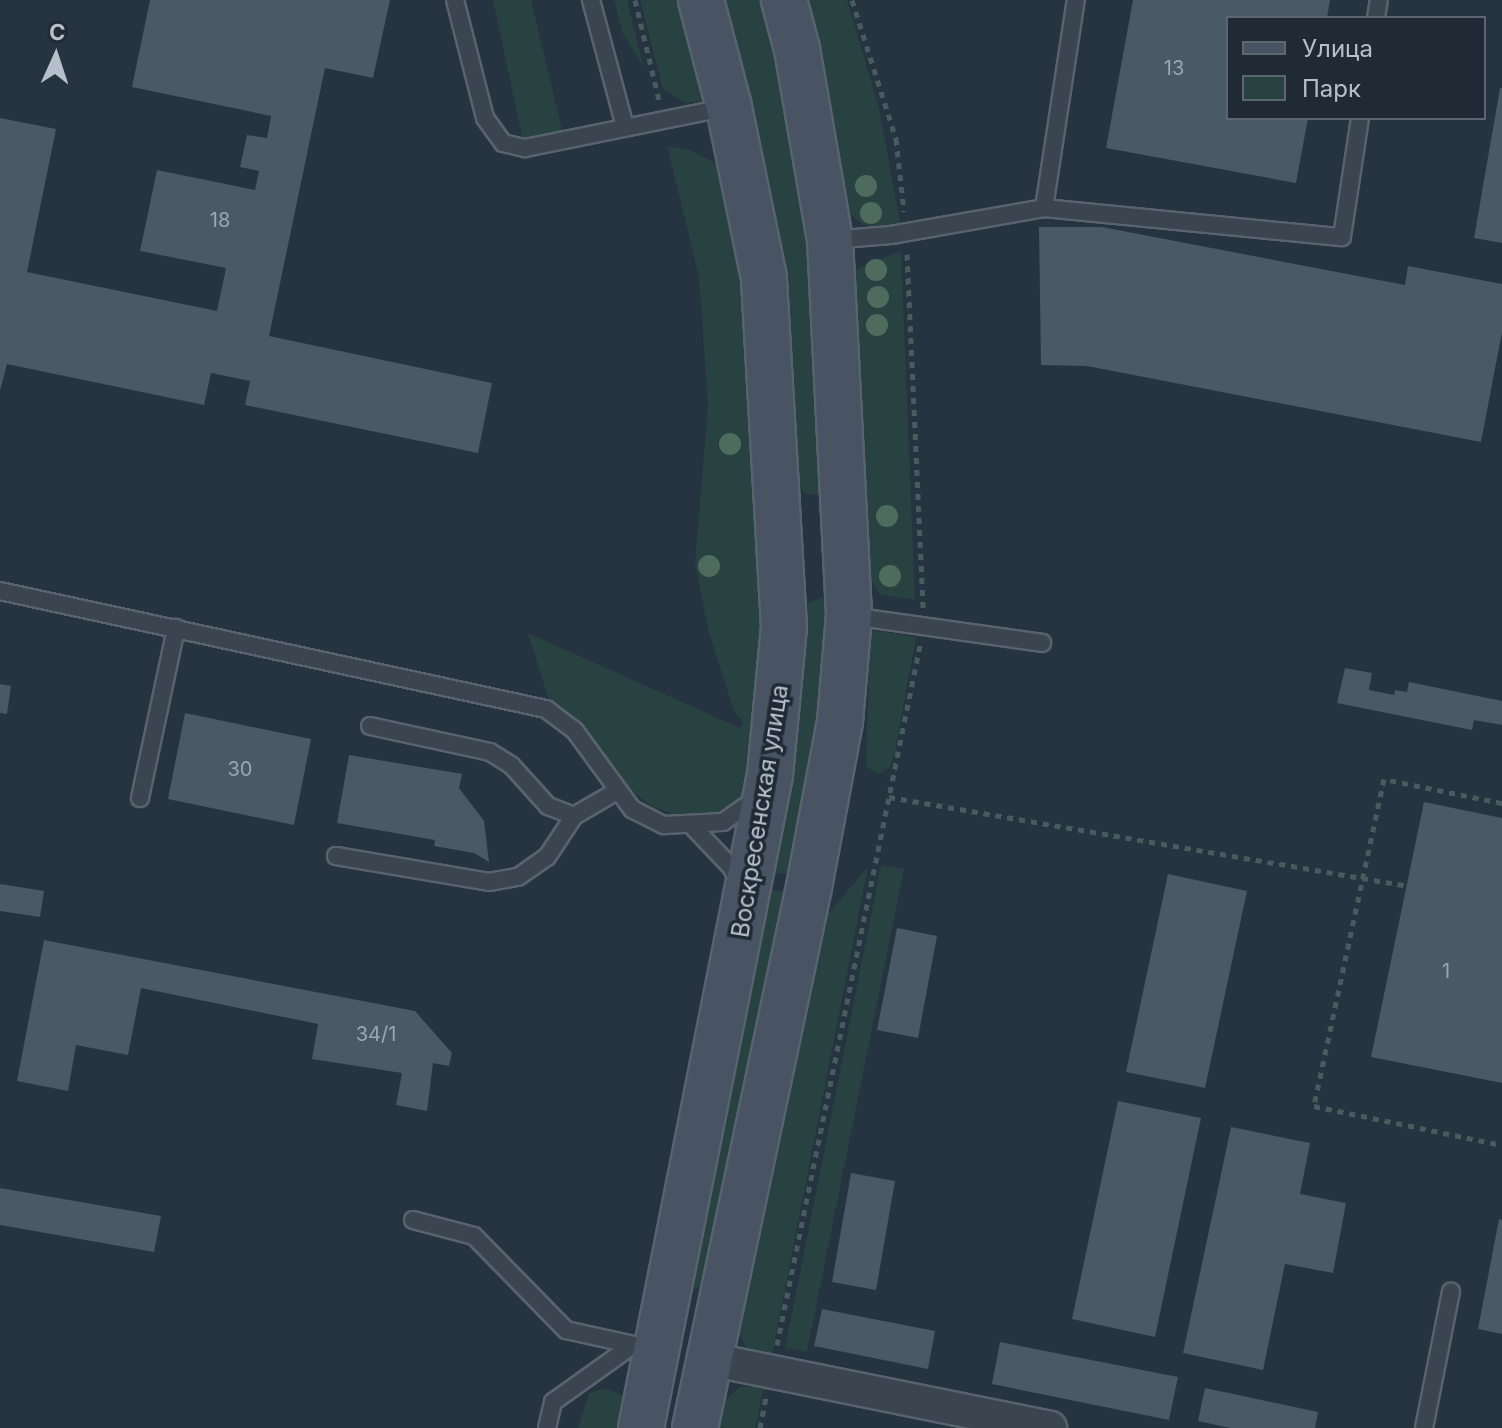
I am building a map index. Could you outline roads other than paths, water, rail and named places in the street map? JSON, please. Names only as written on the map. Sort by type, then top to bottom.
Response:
[{"type":"main road","name":"Воскресенская улица","points":[[641,1428],[645,1348],[747,902],[770,775],[784,627],[779,476],[764,278],[729,107],[701,0]]},
{"type":"main road","points":[[695,1428],[812,872],[840,722],[849,615],[845,472],[830,240],[797,49],[784,0]]},
{"type":"main road","points":[[779,476],[790,500],[816,513],[837,497],[845,472]]},
{"type":"main road","points":[[784,627],[791,598],[801,585],[813,580],[836,586],[849,615]]},
{"type":"main road","points":[[645,1348],[709,1359]]},
{"type":"street","points":[[709,1359],[1050,1428]]},
{"type":"lane","points":[[455,0],[485,118],[503,143],[525,148],[729,107]]},
{"type":"lane","points":[[591,0],[625,127]]},
{"type":"lane","points":[[1044,208],[1076,0]]},
{"type":"lane","points":[[830,240],[906,233],[1044,208],[1342,237],[1360,120]]},
{"type":"lane","points":[[0,591],[546,709],[575,731],[632,809],[664,825],[693,827],[738,816],[770,775]]},
{"type":"lane","points":[[849,615],[1042,643]]},
{"type":"lane","points":[[140,798],[176,628]]},
{"type":"lane","points":[[370,726],[490,752],[511,765],[548,806],[574,816]]},
{"type":"lane","points":[[336,856],[489,882],[518,877],[547,857],[574,816],[617,791]]},
{"type":"lane","points":[[693,827],[732,868],[747,902]]},
{"type":"lane","points":[[413,1220],[474,1236],[566,1330],[645,1348]]},
{"type":"lane","points":[[1424,1428],[1451,1292]]},
{"type":"lane","points":[[547,1428],[553,1402],[645,1348]]}]
